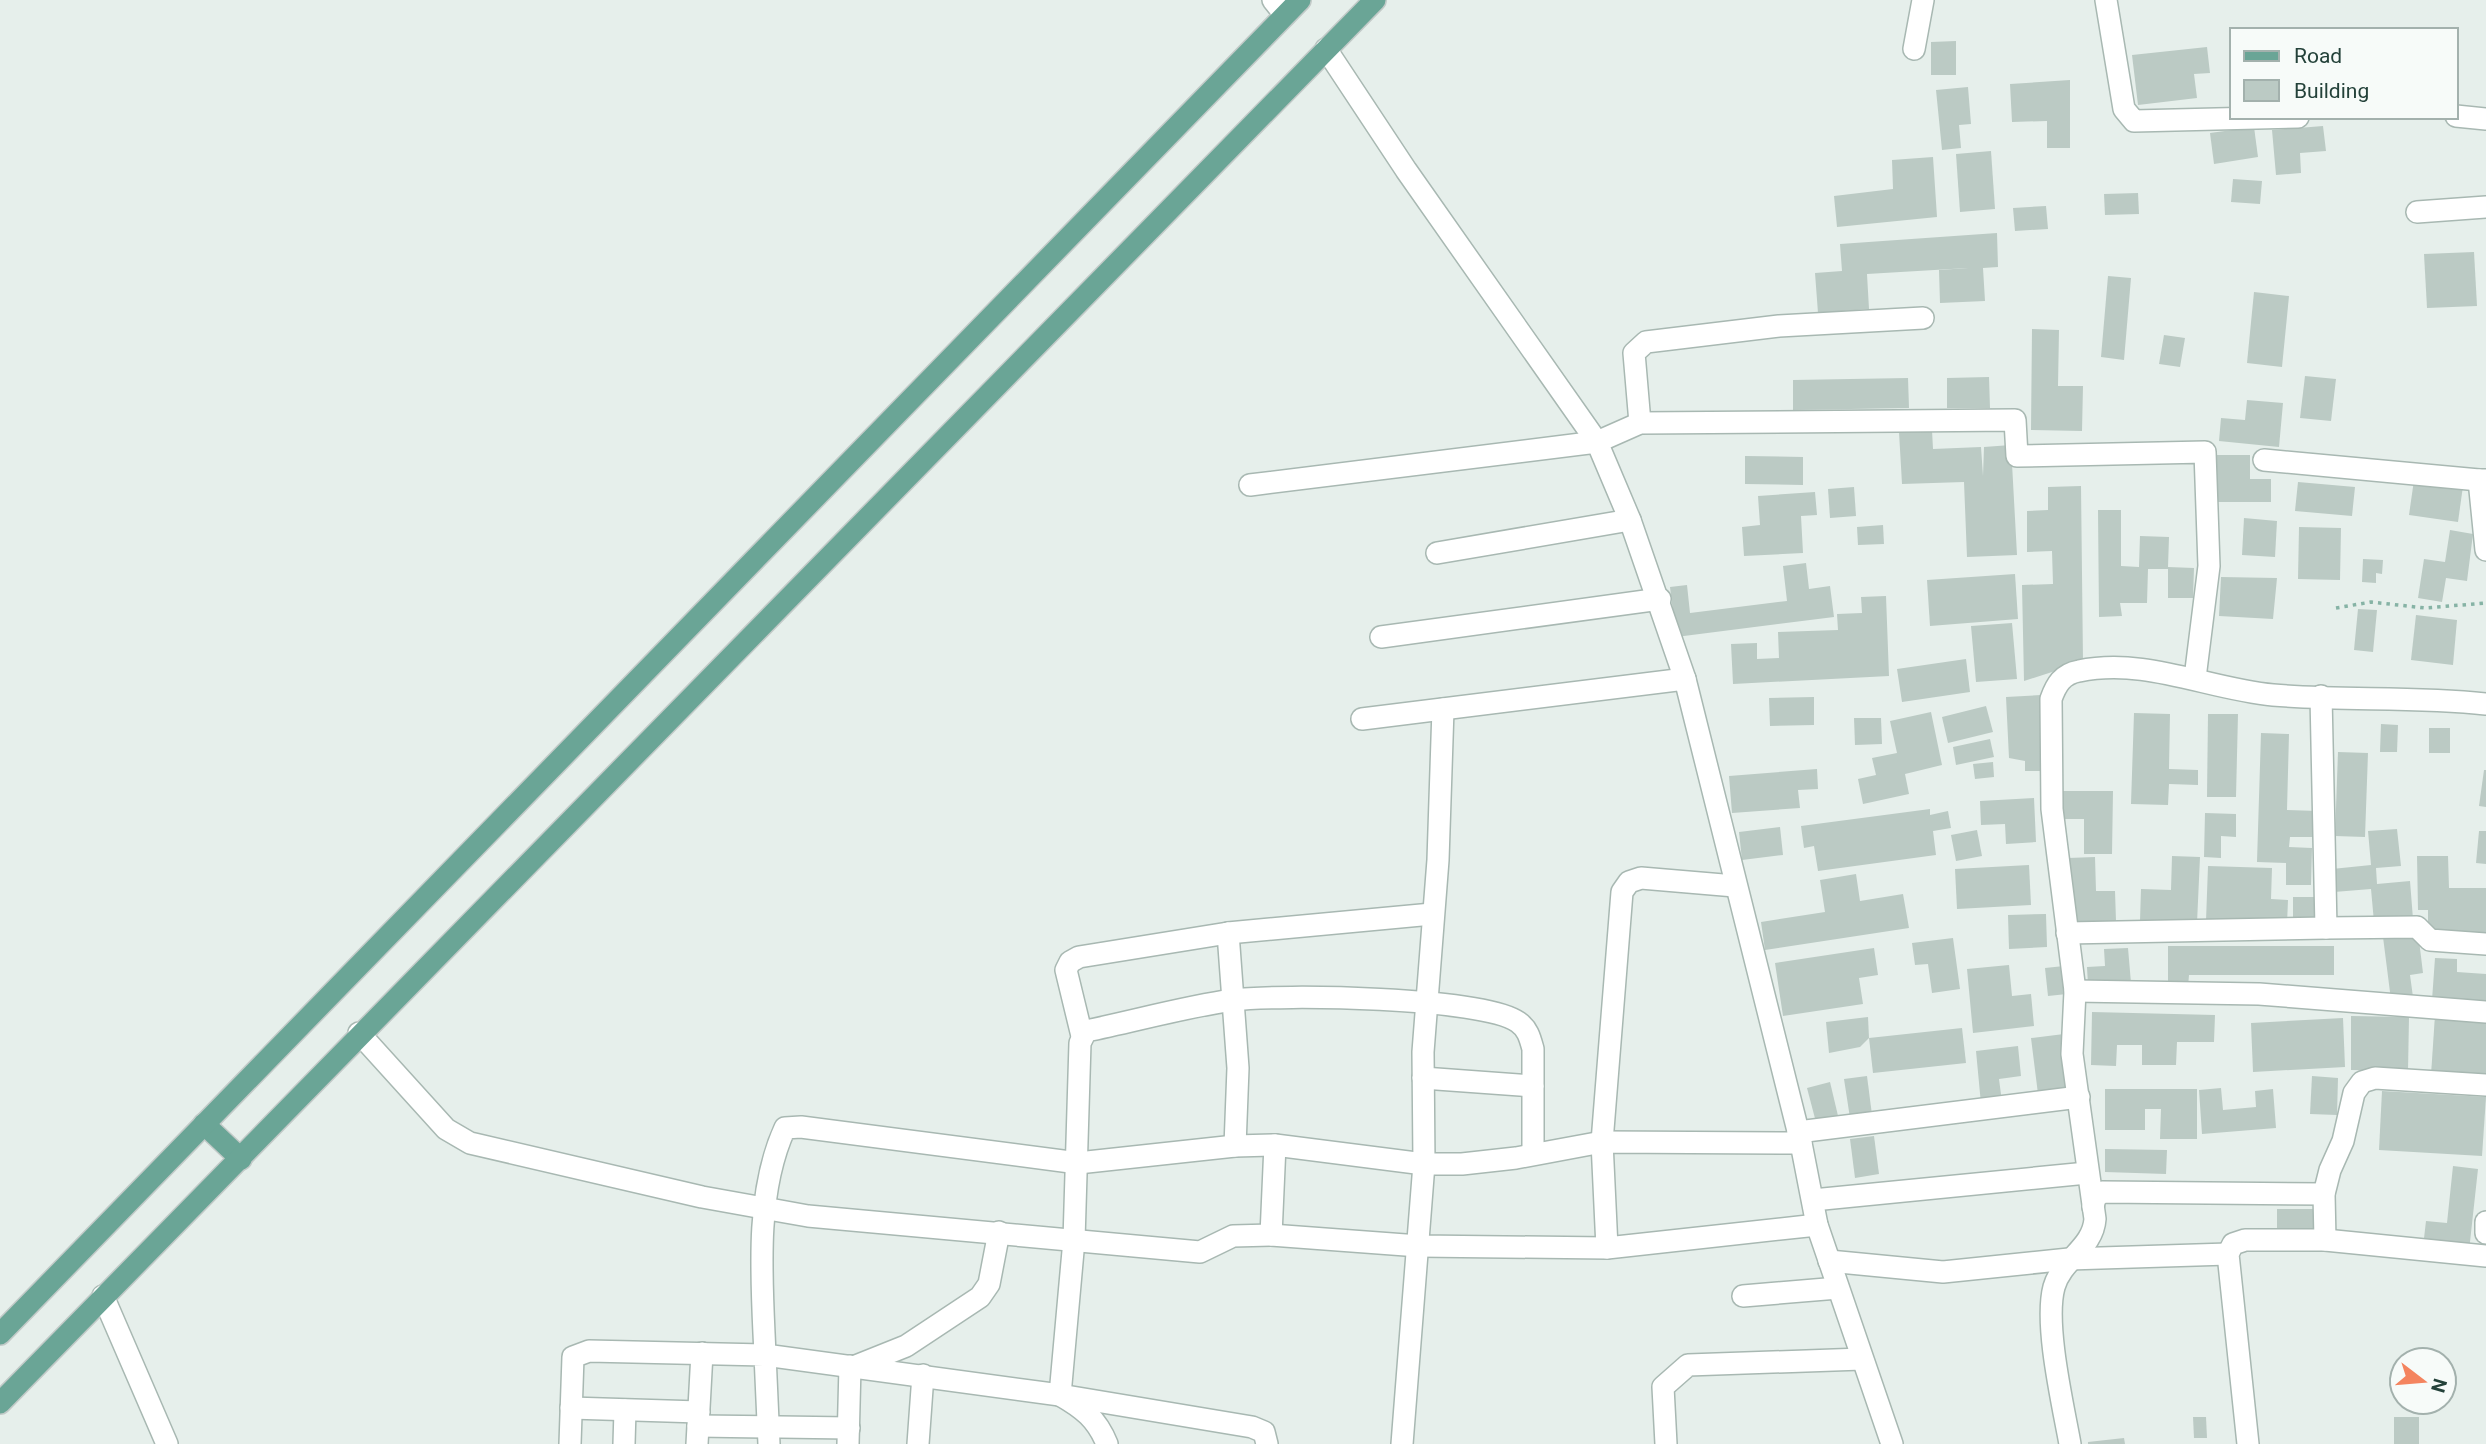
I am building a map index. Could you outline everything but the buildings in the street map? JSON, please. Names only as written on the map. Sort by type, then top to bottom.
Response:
[{"type":"main road","points":[[0,1334],[1279,8],[1300,0]]},
{"type":"main road","points":[[0,1403],[241,1159],[359,1033],[1374,0]]},
{"type":"main road","points":[[204,1124],[241,1159]]},
{"type":"street","points":[[1914,49],[1923,0]]},
{"type":"street","points":[[2106,0],[2124,109],[2134,121],[2230,119]]},
{"type":"street","points":[[1326,49],[1406,170],[1597,442],[1630,520],[1660,599],[1685,679],[1799,1137],[1817,1225],[1892,1444]]},
{"type":"street","points":[[2458,117],[2486,119]]},
{"type":"street","points":[[2417,212],[2486,207]]},
{"type":"street","points":[[1640,423],[1634,353],[1646,342],[1779,326],[1923,318]]},
{"type":"street","points":[[1250,485],[1597,442],[1640,423],[2015,420],[2017,456],[2205,453],[2209,566],[2195,678]]},
{"type":"street","points":[[2264,460],[2483,480],[2486,550]]},
{"type":"street","points":[[1437,553],[1630,520]]},
{"type":"street","points":[[1381,637],[1660,599]]},
{"type":"street","points":[[2070,1444],[2053,1309],[2054,1287],[2069,1259],[2090,1241],[2094,1231],[2072,1054],[2075,991],[2052,809],[2051,699],[2056,687],[2063,677],[2078,671],[2108,668],[2169,672],[2272,695],[2486,704]]},
{"type":"street","points":[[1362,719],[1685,679]]},
{"type":"street","points":[[2321,696],[2326,928]]},
{"type":"street","points":[[1402,1444],[1424,1164],[1426,1001],[1438,860],[1443,709]]},
{"type":"street","points":[[1607,1248],[1602,1142],[1622,892],[1629,882],[1642,877],[1735,886]]},
{"type":"street","points":[[1060,1395],[1074,1240],[1082,1036],[1066,970],[1070,962],[1079,957],[1228,933],[1432,914]]},
{"type":"street","points":[[2067,933],[2417,927],[2430,940],[2486,944]]},
{"type":"street","points":[[1228,933],[1238,1068],[1235,1146]]},
{"type":"street","points":[[2075,991],[2259,994],[2486,1012]]},
{"type":"street","points":[[1082,1036],[1086,1031],[1234,1000],[1426,1001],[1493,1013],[1517,1021],[1529,1034],[1531,1041],[1533,1154]]},
{"type":"street","points":[[359,1033],[446,1129],[470,1143],[702,1197],[808,1216],[1200,1252],[1233,1236],[1271,1234],[1419,1246],[1607,1248],[1817,1225]]},
{"type":"street","points":[[1423,1078],[1533,1086]]},
{"type":"street","points":[[2325,1240],[2324,1194],[2343,1141],[2354,1093],[2362,1082],[2375,1078],[2486,1085]]},
{"type":"street","points":[[769,1435],[765,1355],[765,1208],[779,1142],[785,1128],[801,1127],[1078,1163],[1275,1144],[1424,1164],[1462,1164],[1602,1142],[1799,1137],[2079,1097]]},
{"type":"street","points":[[1271,1234],[1275,1144]]},
{"type":"street","points":[[1813,1199],[2087,1173]]},
{"type":"street","points":[[2093,1207],[2095,1198],[2102,1192],[2324,1194]]},
{"type":"street","points":[[2486,1222],[2486,1233]]},
{"type":"street","points":[[852,1366],[906,1346],[980,1297],[989,1284],[999,1232]]},
{"type":"street","points":[[2248,1444],[2228,1254],[2234,1244],[2245,1240],[2325,1240],[2486,1256]]},
{"type":"street","points":[[1829,1261],[1943,1272],[2069,1259],[2228,1254]]},
{"type":"street","points":[[1743,1296],[1838,1288]]},
{"type":"street","points":[[103,1296],[167,1444]]},
{"type":"street","points":[[570,1444],[573,1357],[589,1351],[765,1355],[852,1366],[1021,1392],[1060,1395],[1252,1427],[1264,1432],[1267,1444]]},
{"type":"street","points":[[698,1427],[702,1353]]},
{"type":"street","points":[[1677,1363],[1862,1359]]},
{"type":"street","points":[[1666,1444],[1663,1387],[1688,1365],[1862,1359]]},
{"type":"street","points":[[570,1408],[625,1409],[698,1427],[769,1435],[848,1436],[852,1366]]},
{"type":"street","points":[[918,1444],[923,1376]]},
{"type":"street","points":[[1060,1395],[1086,1410],[1101,1427],[1107,1444]]},
{"type":"street","points":[[624,1444],[625,1409]]},
{"type":"path","points":[[2336,608],[2371,601],[2425,608],[2486,603]]}]
